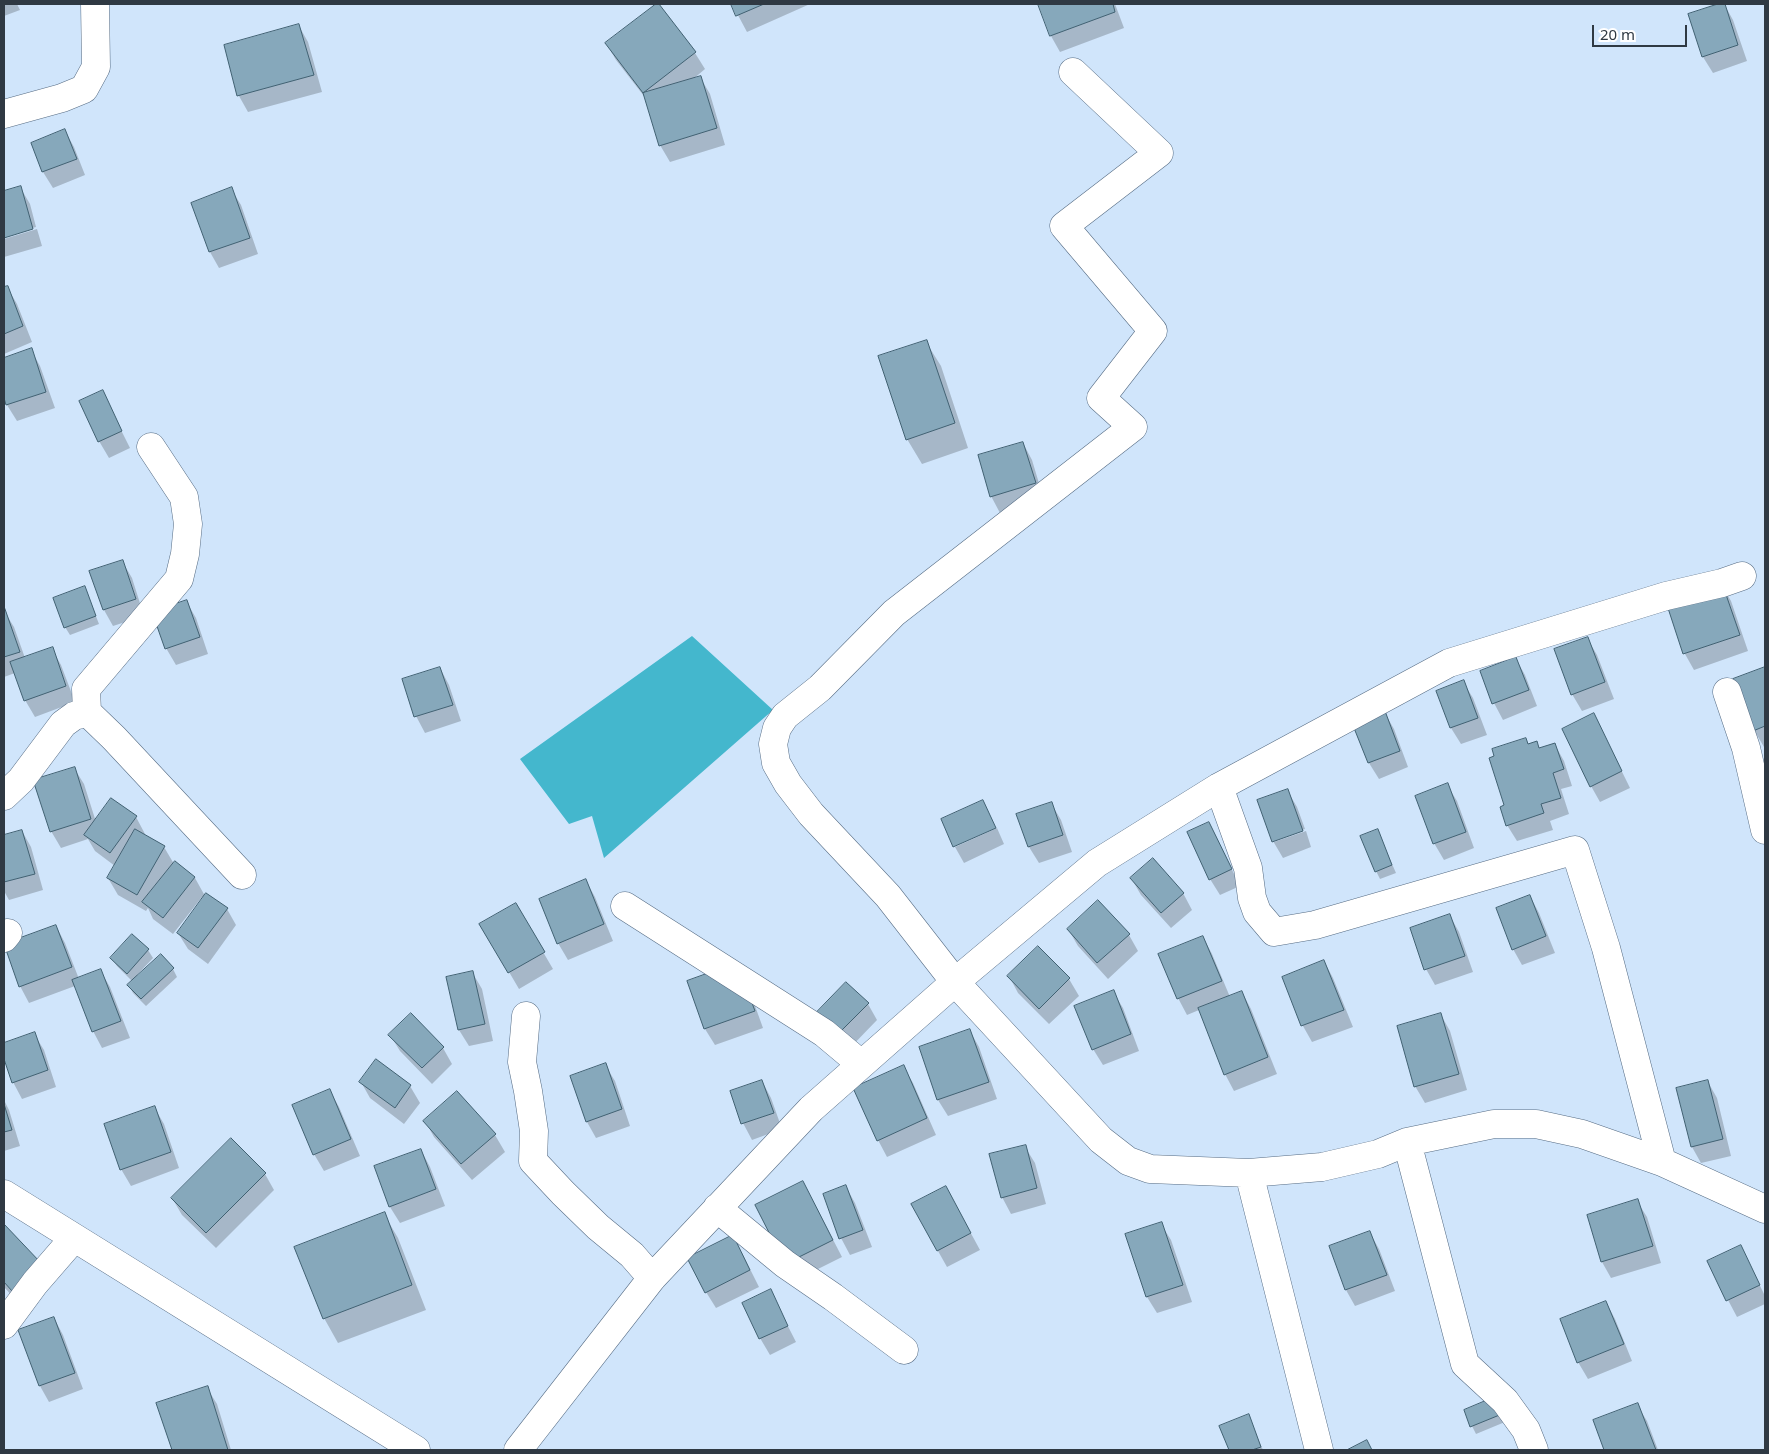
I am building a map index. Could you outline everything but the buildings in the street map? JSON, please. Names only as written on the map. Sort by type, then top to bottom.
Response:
[{"type":"street","points":[[4,114],[62,98],[84,89],[96,67],[95,4]]},
{"type":"street","points":[[1074,72],[1159,153],[1064,226],[1153,331],[1101,398],[1133,427],[894,613],[820,688],[785,716],[777,728],[773,744],[776,763],[788,784],[811,814],[888,896],[955,982],[1102,1140],[1128,1161],[1150,1169],[1250,1173],[1322,1166],[1378,1154],[1407,1142],[1494,1124],[1536,1124],[1582,1134],[1662,1162],[1765,1210]]},
{"type":"street","points":[[151,447],[184,497],[188,524],[185,554],[179,579],[86,689],[87,712],[114,738],[242,875]]},
{"type":"street","points":[[518,1450],[652,1278],[811,1109],[955,982],[1097,863],[1219,788],[1448,664],[1666,596],[1722,583],[1742,576]]},
{"type":"street","points":[[1727,692],[1746,748],[1765,830]]},
{"type":"street","points":[[4,796],[21,780],[63,724],[74,716],[87,712]]},
{"type":"street","points":[[1219,788],[1248,868],[1252,898],[1257,912],[1274,932],[1315,925],[1575,850],[1606,948],[1662,1162]]},
{"type":"street","points":[[625,906],[824,1033],[861,1064]]},
{"type":"street","points":[[526,1016],[522,1062],[534,1131],[533,1161],[598,1227],[632,1255],[652,1278]]},
{"type":"street","points":[[1407,1142],[1465,1364],[1505,1401],[1526,1430],[1534,1450]]},
{"type":"street","points":[[1250,1173],[1319,1450]]},
{"type":"street","points":[[4,1194],[416,1450]]},
{"type":"street","points":[[717,1208],[786,1264],[904,1350]]},
{"type":"street","points":[[4,1325],[35,1283],[74,1238]]},
{"type":"water","points":[[692,636],[773,710],[604,858],[592,816],[569,824],[520,759]]}]
